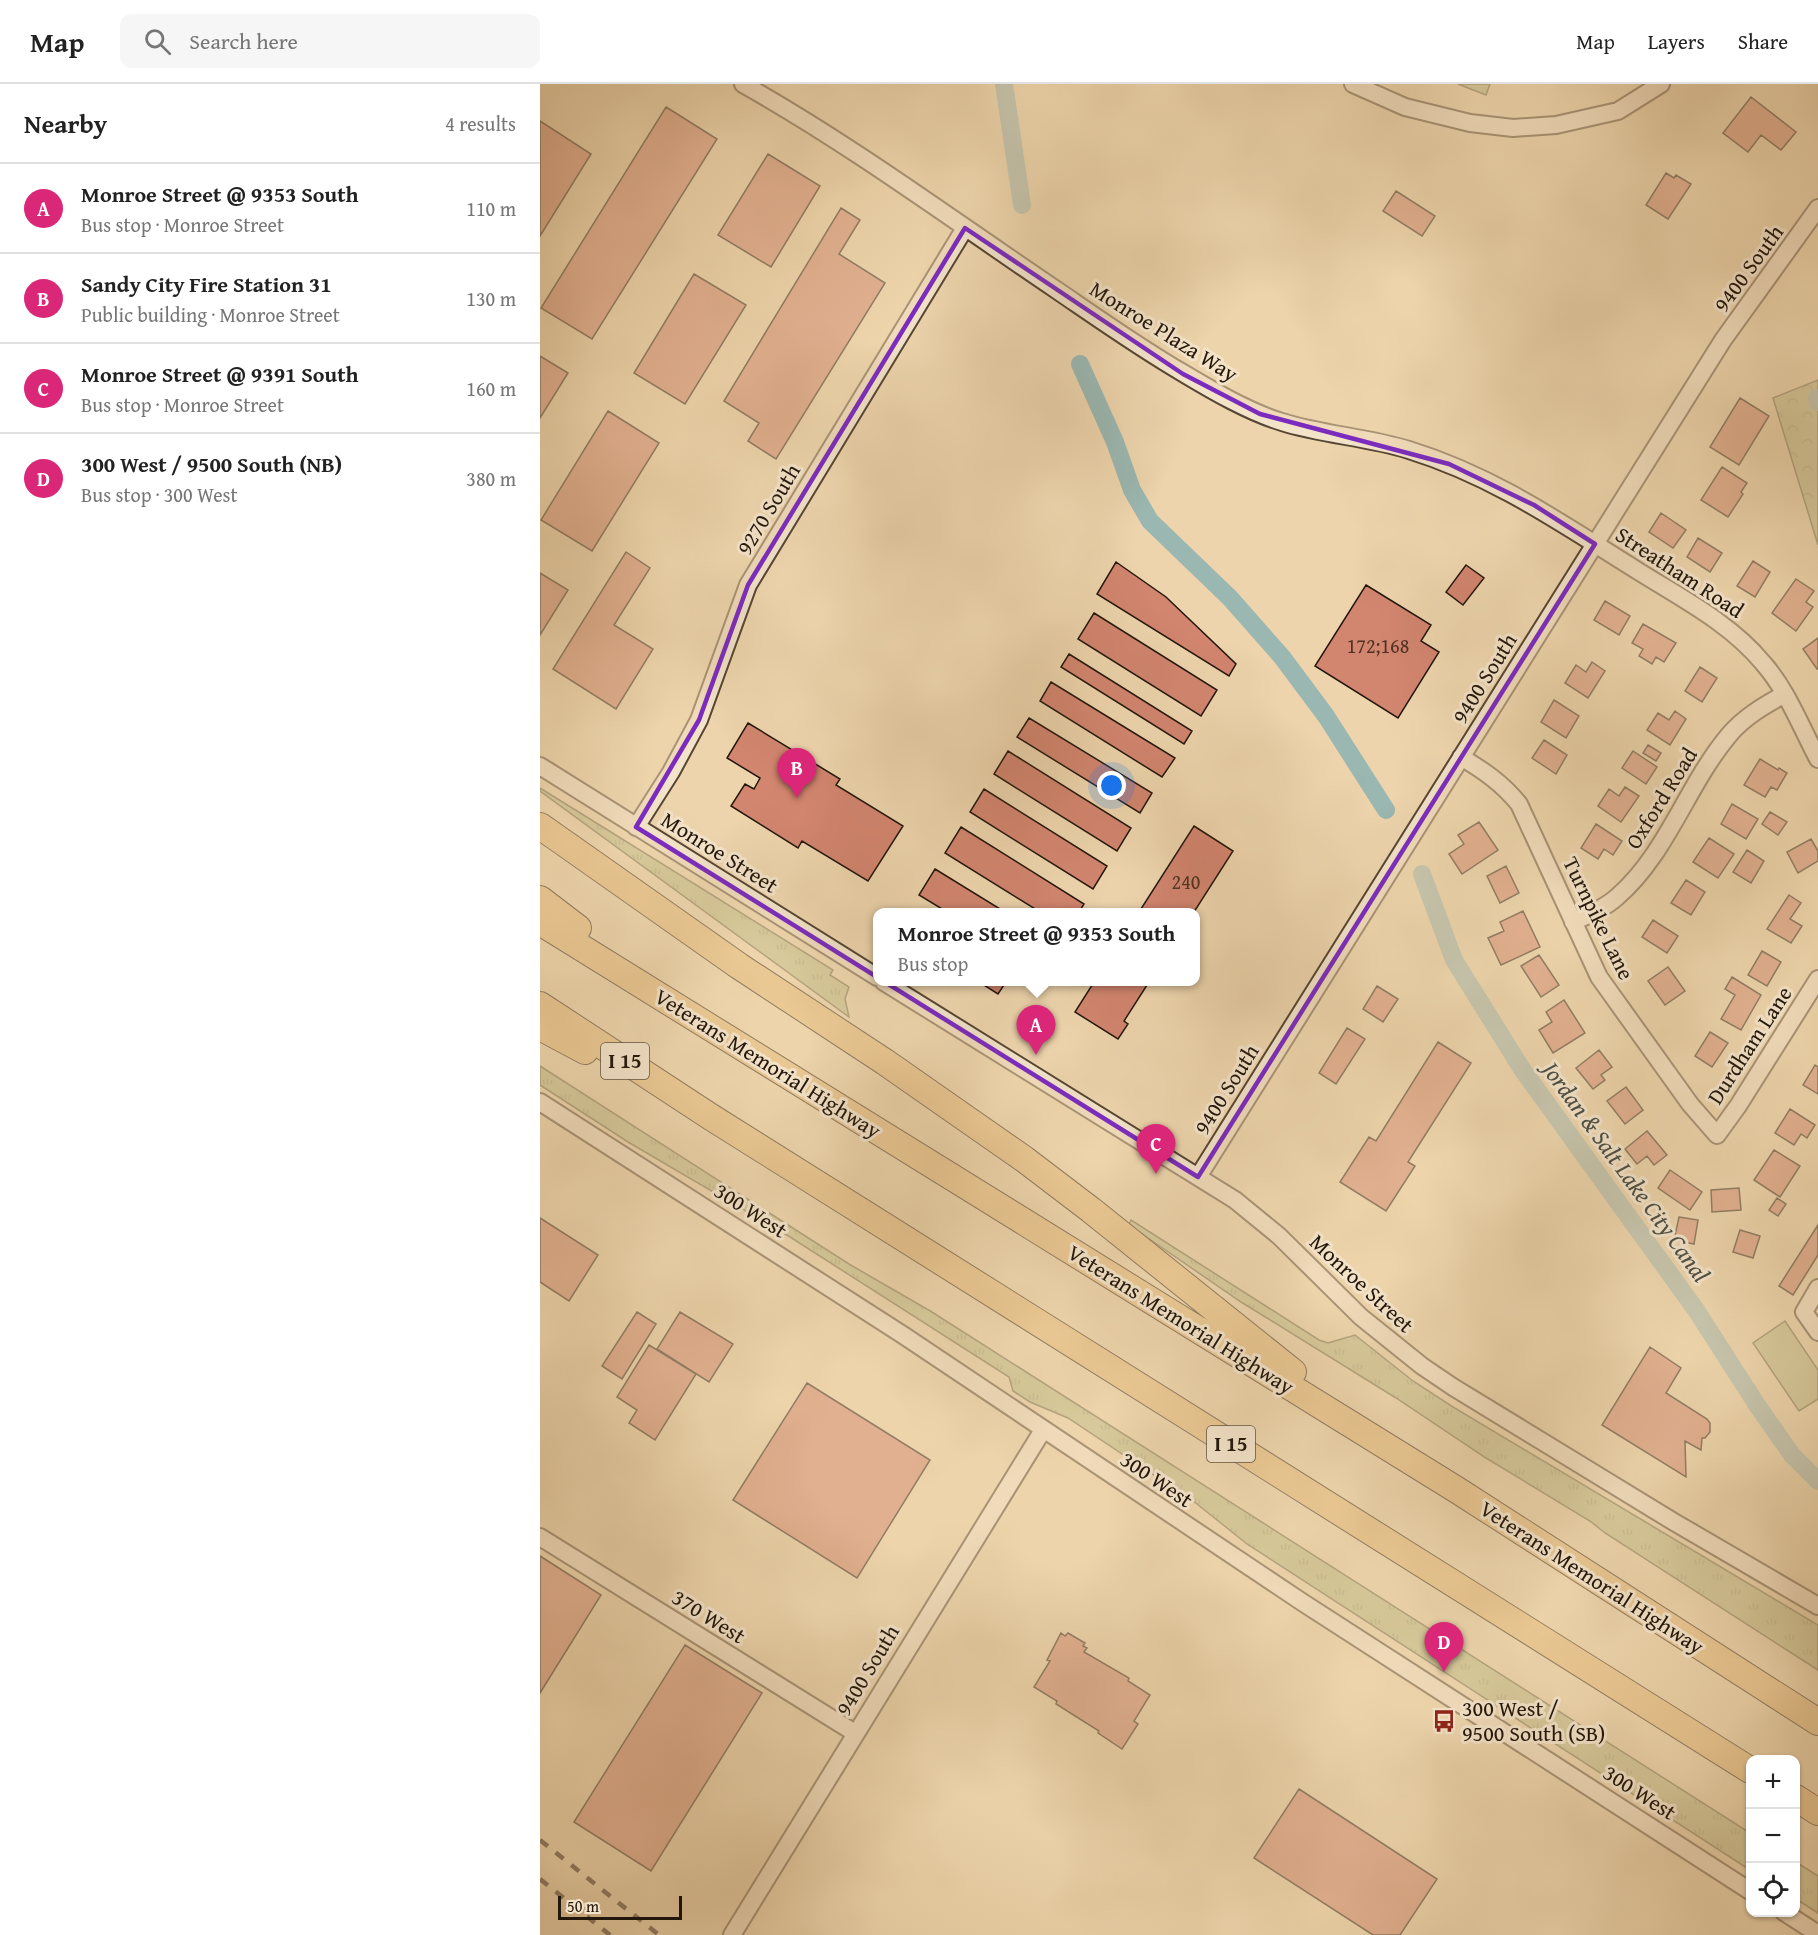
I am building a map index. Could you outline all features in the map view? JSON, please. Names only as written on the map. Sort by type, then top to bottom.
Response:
[{"type":"highway","points":[[540,826],[739,966],[885,1062],[1024,1159],[1299,1377],[1456,1490]]},
{"type":"highway","points":[[540,899],[692,1017]]},
{"type":"highway","name":"Veterans Memorial Highway","points":[[540,922],[1456,1490],[1818,1722]]},
{"type":"highway","name":"I 15","points":[[540,1005],[711,1117],[1746,1767]]},
{"type":"highway","points":[[540,1028],[711,1117]]},
{"type":"highway","points":[[1800,1801],[1818,1812]]},
{"type":"street","name":"Monroe Plaza Way","points":[[743,84],[828,135],[1183,374],[1260,414],[1282,422],[1359,437],[1409,450],[1449,464],[1534,505],[1595,544]]},
{"type":"street","points":[[1353,84],[1405,107],[1470,123],[1513,128],[1556,125],[1618,111],[1661,84]]},
{"type":"street","name":"9400 South","points":[[1198,1177],[1724,340],[1818,208]]},
{"type":"street","name":"9270 South","points":[[636,827],[676,763],[699,720],[748,585],[965,228]]},
{"type":"street","name":"Streatham Road","points":[[1595,544],[1709,615],[1738,637],[1764,663],[1785,694],[1818,759]]},
{"type":"street","name":"Oxford Road","points":[[1573,922],[1596,912],[1617,898],[1636,878],[1730,733],[1765,705],[1785,694]]},
{"type":"street","name":"Turnpike Lane","points":[[1461,757],[1490,775],[1506,788],[1519,804],[1599,976],[1690,1104],[1717,1135]]},
{"type":"street","name":"Monroe Street","points":[[540,766],[873,975]]},
{"type":"street","name":"Durdham Lane","points":[[1717,1135],[1738,1106],[1818,979]]},
{"type":"street","name":"Monroe Street","points":[[892,986],[1235,1200],[1279,1236],[1361,1317],[1422,1366],[1674,1522],[1818,1606]]},
{"type":"street","name":"300 West","points":[[540,1102],[903,1335],[1302,1602],[1746,1888]]},
{"type":"street","points":[[1818,1288],[1804,1312],[1818,1332]]},
{"type":"street","name":"9400 South","points":[[732,1935],[1043,1430]]},
{"type":"street","name":"370 West","points":[[540,1537],[855,1733]]},
{"type":"street","points":[[1792,1917],[1818,1934]]},
{"type":"highlighted area","points":[[965,228],[1183,374],[1260,414],[1449,464],[1534,505],[1595,544],[1198,1177],[636,827],[699,720],[748,585]]},
{"type":"green space","points":[[1458,84],[1490,84],[1486,95]]},
{"type":"green space","points":[[1818,380],[1818,545],[1773,398]]},
{"type":"green space","points":[[540,788],[833,970],[830,975],[849,987],[845,999],[849,1017],[540,791]]},
{"type":"green space","points":[[540,1066],[849,1264],[932,1312],[1746,1830],[1746,1867],[1247,1544],[1197,1504],[1068,1418],[1030,1402],[1013,1391],[1009,1377],[790,1237],[628,1142],[540,1085]]},
{"type":"green space","points":[[1131,1220],[1319,1340],[1328,1343],[1355,1335],[1413,1381],[1453,1407],[1818,1625],[1818,1670],[1605,1533],[1590,1521],[1486,1458],[1396,1398],[1241,1302],[1129,1225]]},
{"type":"green space","points":[[1785,1321],[1818,1370],[1818,1399],[1799,1411],[1753,1343]]},
{"type":"green space","points":[[1800,1865],[1818,1876],[1818,1913],[1800,1902]]},
{"type":"building","points":[[1751,97],[1796,132],[1781,150],[1761,135],[1748,152],[1723,133]]},
{"type":"building","points":[[666,107],[717,139],[592,339],[541,308]]},
{"type":"building","points":[[540,121],[591,154],[540,236]]},
{"type":"building","points":[[768,154],[820,186],[771,267],[718,235]]},
{"type":"building","points":[[1666,173],[1674,178],[1676,175],[1691,184],[1668,219],[1646,205]]},
{"type":"building","points":[[1396,191],[1435,216],[1422,236],[1383,211]]},
{"type":"building","points":[[841,208],[860,220],[839,254],[885,283],[776,459],[748,441],[759,423],[724,401]]},
{"type":"building","points":[[694,274],[746,305],[685,404],[634,373]]},
{"type":"building","points":[[540,356],[568,373],[540,418]]},
{"type":"building","points":[[1740,398],[1769,416],[1739,465],[1710,447]]},
{"type":"building","points":[[608,411],[659,443],[592,551],[541,520]]},
{"type":"building","points":[[1722,467],[1747,483],[1741,492],[1743,494],[1728,517],[1701,500]]},
{"type":"building","points":[[1661,513],[1686,530],[1673,548],[1649,532]]},
{"type":"building","points":[[1698,538],[1722,553],[1710,572],[1687,557]]},
{"type":"building","points":[[626,552],[650,568],[614,625],[653,649],[616,709],[553,669]]},
{"type":"building","points":[[1753,561],[1770,572],[1755,597],[1737,586]]},
{"type":"building","points":[[1116,562],[1166,597],[1236,664],[1229,676],[1097,594]]},
{"type":"building","points":[[1466,565],[1484,578],[1463,605],[1446,592]]},
{"type":"building","points":[[540,573],[568,590],[540,635]]},
{"type":"building","points":[[1796,579],[1814,591],[1806,602],[1813,607],[1796,631],[1772,613]]},
{"type":"building","points":[[1366,585],[1431,625],[1421,641],[1439,652],[1398,718],[1315,666]]},
{"type":"building","points":[[1605,601],[1630,616],[1619,635],[1594,620]]},
{"type":"building","points":[[1094,613],[1217,690],[1201,716],[1078,639]]},
{"type":"building","points":[[1643,624],[1676,643],[1664,662],[1656,657],[1652,664],[1639,656],[1643,649],[1632,643]]},
{"type":"building","points":[[1818,638],[1818,669],[1817,669],[1803,649]]},
{"type":"building","points":[[1069,654],[1192,731],[1184,744],[1061,667]]},
{"type":"building","points":[[1592,662],[1605,671],[1588,698],[1565,683],[1576,665],[1586,672]]},
{"type":"building","points":[[1700,667],[1717,678],[1702,702],[1685,691]]},
{"type":"building","points":[[1051,682],[1175,758],[1162,777],[1040,701]]},
{"type":"building","points":[[1554,700],[1579,716],[1566,738],[1541,722]]},
{"type":"building","points":[[1675,711],[1686,719],[1670,745],[1647,730],[1658,713],[1669,720]]},
{"type":"building","points":[[1029,718],[1152,793],[1140,813],[1017,737]]},
{"type":"building","points":[[748,723],[840,779],[836,785],[903,826],[868,881],[802,841],[798,848],[731,806],[745,784],[754,789],[760,778],[727,758]]},
{"type":"building","points":[[1544,740],[1567,755],[1556,774],[1532,758]]},
{"type":"building","points":[[1648,745],[1661,753],[1656,761],[1643,753]]},
{"type":"building","points":[[1008,751],[1131,828],[1117,851],[994,774]]},
{"type":"building","points":[[1633,751],[1657,767],[1646,784],[1622,768]]},
{"type":"building","points":[[1760,759],[1787,773],[1777,790],[1771,787],[1765,797],[1744,785]]},
{"type":"building","points":[[1625,787],[1639,796],[1621,822],[1598,806],[1609,789],[1619,796]]},
{"type":"building","points":[[984,789],[1107,866],[1093,889],[970,812]]},
{"type":"building","points":[[1732,804],[1758,819],[1746,839],[1721,824]]},
{"type":"building","points":[[1770,812],[1787,822],[1778,835],[1762,824]]},
{"type":"building","points":[[1479,822],[1498,850],[1462,874],[1449,854],[1464,844],[1458,835]]},
{"type":"building","points":[[1596,824],[1622,841],[1613,855],[1604,849],[1598,859],[1581,848]]},
{"type":"building","points":[[1194,826],[1233,851],[1197,908],[1142,908]]},
{"type":"building","points":[[961,827],[1084,904],[1082,908],[1034,908],[945,853]]},
{"type":"building","points":[[1709,838],[1734,854],[1718,878],[1693,862]]},
{"type":"building","points":[[1811,839],[1818,851],[1818,861],[1798,873],[1787,852]]},
{"type":"building","points":[[1747,850],[1764,861],[1751,883],[1733,872]]},
{"type":"building","points":[[1506,866],[1519,893],[1500,903],[1487,876]]},
{"type":"building","points":[[935,869],[998,908],[940,908],[919,895]]},
{"type":"building","points":[[1686,880],[1705,892],[1691,915],[1671,903]]},
{"type":"building","points":[[1789,895],[1801,903],[1790,919],[1802,926],[1791,943],[1767,929]]},
{"type":"building","points":[[1523,911],[1540,947],[1501,965],[1488,938],[1504,931],[1500,922]]},
{"type":"building","points":[[1653,920],[1678,936],[1667,953],[1642,937]]},
{"type":"building","points":[[1762,951],[1781,962],[1767,986],[1748,975]]},
{"type":"building","points":[[1539,955],[1559,985],[1541,997],[1521,966]]},
{"type":"building","points":[[1668,967],[1685,991],[1665,1005],[1648,981]]},
{"type":"building","points":[[1732,977],[1761,995],[1741,1030],[1721,1019],[1735,995],[1725,989]]},
{"type":"building","points":[[985,986],[1003,986],[998,994]]},
{"type":"building","points":[[1091,986],[1146,986],[1124,1021],[1128,1024],[1118,1039],[1075,1012]]},
{"type":"building","points":[[1377,986],[1398,999],[1383,1022],[1363,1009]]},
{"type":"building","points":[[1564,1000],[1585,1033],[1553,1053],[1539,1030],[1552,1022],[1546,1012]]},
{"type":"building","points":[[1347,1028],[1365,1039],[1336,1084],[1319,1073]]},
{"type":"building","points":[[1710,1032],[1728,1043],[1712,1067],[1695,1056]]},
{"type":"building","points":[[1438,1042],[1471,1063],[1408,1162],[1415,1166],[1386,1211],[1340,1182],[1369,1137],[1376,1141]]},
{"type":"building","points":[[1599,1050],[1612,1067],[1601,1075],[1605,1080],[1593,1089],[1576,1068]]},
{"type":"building","points":[[1815,1065],[1818,1067],[1818,1094],[1803,1085]]},
{"type":"building","points":[[1626,1087],[1643,1110],[1625,1124],[1607,1101]]},
{"type":"building","points":[[1790,1109],[1815,1125],[1807,1138],[1801,1134],[1794,1145],[1775,1133]]},
{"type":"building","points":[[1647,1131],[1667,1155],[1654,1165],[1647,1156],[1637,1164],[1625,1149]]},
{"type":"building","points":[[1774,1150],[1800,1166],[1780,1197],[1754,1180]]},
{"type":"building","points":[[1670,1170],[1702,1192],[1690,1210],[1658,1188]]},
{"type":"building","points":[[1739,1188],[1741,1210],[1712,1212],[1711,1190]]},
{"type":"building","points":[[1777,1198],[1786,1204],[1778,1216],[1769,1210]]},
{"type":"building","points":[[1679,1217],[1698,1220],[1694,1244],[1674,1240]]},
{"type":"building","points":[[540,1218],[598,1255],[569,1301],[540,1282]]},
{"type":"building","points":[[1818,1225],[1818,1255],[1793,1295],[1779,1286]]},
{"type":"building","points":[[1740,1230],[1760,1236],[1753,1258],[1733,1252]]},
{"type":"building","points":[[637,1312],[656,1324],[622,1379],[602,1366]]},
{"type":"building","points":[[680,1312],[733,1344],[709,1382],[657,1349]]},
{"type":"building","points":[[649,1345],[696,1374],[655,1440],[629,1423],[637,1410],[617,1397]]},
{"type":"building","points":[[1650,1347],[1681,1368],[1666,1393],[1710,1423],[1710,1432],[1702,1438],[1701,1450],[1685,1441],[1686,1477],[1602,1425]]},
{"type":"building","points":[[807,1383],[930,1460],[857,1578],[733,1500]]},
{"type":"building","points":[[540,1556],[601,1595],[540,1693]]},
{"type":"building","points":[[1061,1633],[1065,1636],[1068,1633],[1085,1643],[1083,1646],[1087,1648],[1084,1652],[1129,1678],[1128,1681],[1150,1695],[1134,1721],[1138,1724],[1122,1749],[1098,1733],[1099,1731],[1056,1704],[1057,1701],[1034,1687],[1050,1661],[1047,1660]]},
{"type":"building","points":[[685,1645],[762,1693],[651,1871],[574,1822]]},
{"type":"building","points":[[1299,1789],[1437,1879],[1400,1935],[1373,1935],[1254,1858]]},
{"type":"waterway","name":"Jordan & Salt Lake City Canal","points":[[1004,84],[1022,205]]},
{"type":"waterway","name":"Jordan & Salt Lake City Canal","points":[[1080,364],[1115,442],[1132,490],[1150,521],[1230,598],[1282,657],[1326,716],[1386,810]]},
{"type":"waterway","points":[[1817,398],[1818,402]]},
{"type":"waterway","name":"Jordan & Salt Lake City Canal","points":[[1422,874],[1454,960],[1522,1069],[1696,1310],[1792,1455],[1818,1481]]},
{"type":"railway","points":[[540,1840],[659,1935]]},
{"type":"railway","points":[[540,1879],[610,1935]]},
{"type":"place","name":"Sandy City Fire Station 31","points":[[797,798]]},
{"type":"place","name":"Monroe Street @ 9353 South","points":[[1036,1055]]},
{"type":"place","name":"Monroe Street @ 9391 South","points":[[1156,1174]]},
{"type":"place","name":"300 West / 9500 South (NB)","points":[[1444,1672]]},
{"type":"place","name":"300 West / 9500 South (SB)","points":[[1444,1721]]}]
